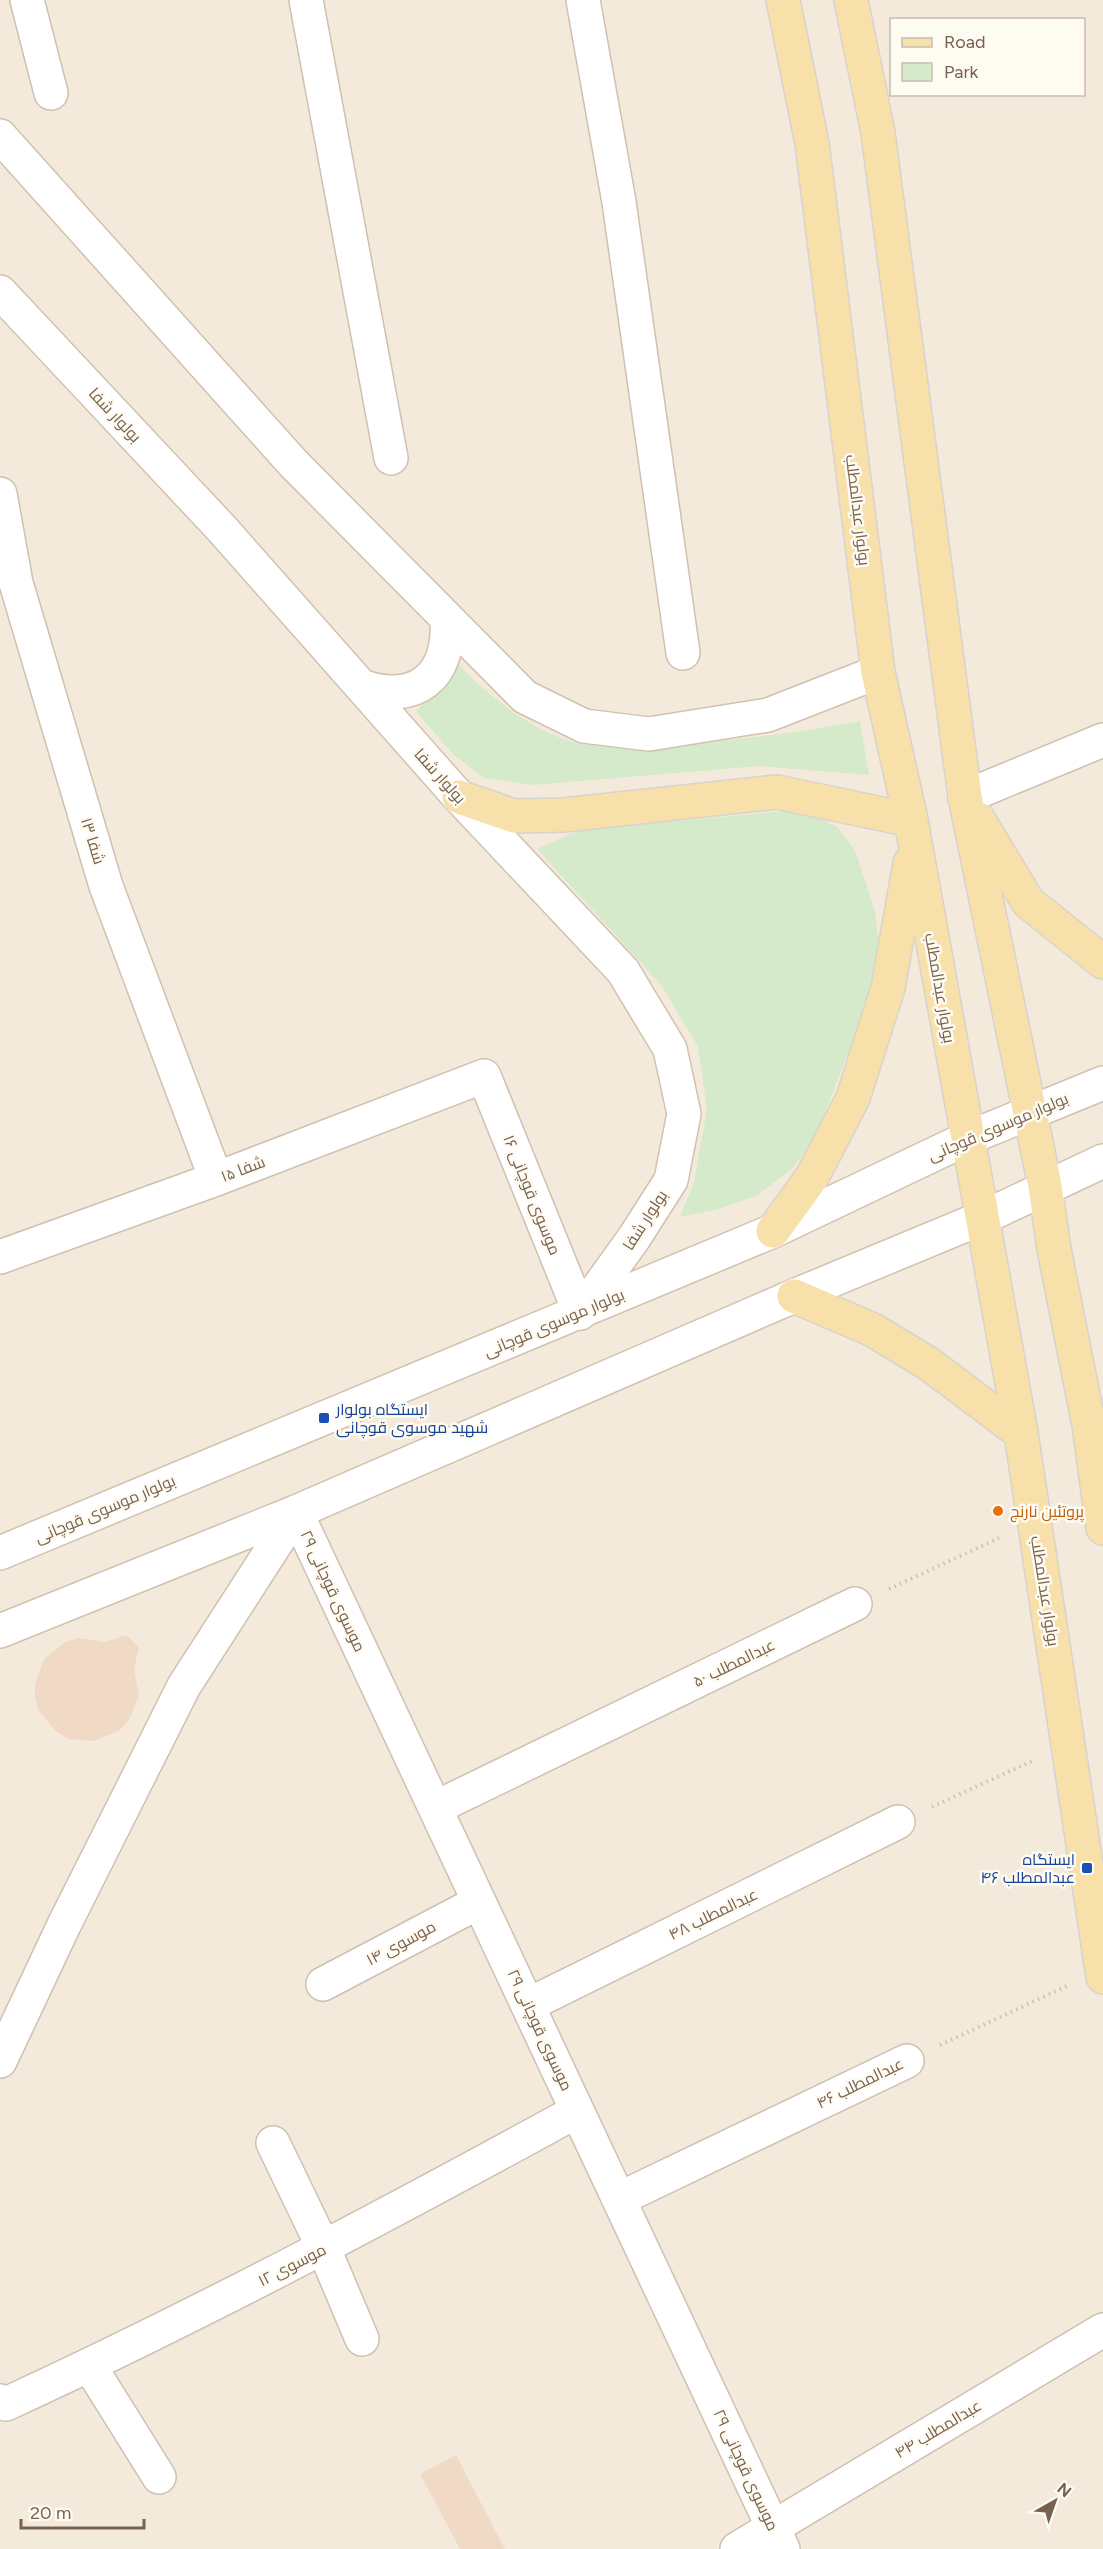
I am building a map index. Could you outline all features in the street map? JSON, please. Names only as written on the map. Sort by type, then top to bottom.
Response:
[{"type":"main road","name":"بولوار عبدالمطلب","points":[[783,0],[812,143],[878,672],[912,830],[1021,1433],[1102,1973]]},
{"type":"main road","points":[[851,0],[878,133],[965,797],[1045,1186],[1054,1250],[1096,1437],[1103,1528]]},
{"type":"main road","points":[[459,797],[514,816],[564,815],[777,792],[912,830],[888,988],[853,1098],[812,1177],[773,1231]]},
{"type":"main road","points":[[965,797],[1029,902],[1103,962]]},
{"type":"main road","points":[[794,1296],[873,1330],[910,1353],[1021,1433]]},
{"type":"main road","points":[[1096,1437],[1103,1392]]},
{"type":"street","points":[[27,0],[51,93]]},
{"type":"street","points":[[306,0],[391,458]]},
{"type":"street","points":[[583,0],[619,202],[683,653]]},
{"type":"street","points":[[0,136],[293,463],[525,697],[584,726],[649,734],[768,715],[878,672]]},
{"type":"street","name":"بولوار شفا","points":[[0,292],[223,530],[459,797],[623,971],[670,1049],[684,1114],[671,1180],[634,1238],[580,1313]]},
{"type":"street","name":"شفا ۱۳","points":[[0,494],[16,583],[106,886],[216,1179]]},
{"type":"street","points":[[361,686],[382,693],[405,692],[426,682],[441,664],[448,643],[447,620]]},
{"type":"street","points":[[965,797],[1103,740]]},
{"type":"street","name":"شفا ۱۵","points":[[0,1257],[216,1179],[484,1076]]},
{"type":"street","name":"موسوی قوچانی ۱۶","points":[[484,1076],[580,1313]]},
{"type":"street","name":"بولوار موسوی قوچانی","points":[[0,1553],[773,1231],[968,1138],[1103,1083]]},
{"type":"street","points":[[0,1631],[296,1512],[794,1296],[982,1218],[1045,1186],[1103,1161]]},
{"type":"street","points":[[0,2061],[69,1914],[184,1686],[296,1512]]},
{"type":"street","name":"موسوی قوچانی ۲۹","points":[[296,1512],[778,2539]]},
{"type":"street","name":"عبدالمطلب ۵۰","points":[[435,1808],[855,1604]]},
{"type":"street","name":"عبدالمطلب ۴۸","points":[[528,2005],[898,1822]]},
{"type":"street","name":"موسوی ۱۴","points":[[323,1984],[479,1902]]},
{"type":"street","name":"عبدالمطلب ۴۶","points":[[619,2199],[907,2061]]},
{"type":"street","name":"موسوی ۱۲","points":[[0,2401],[6,2404],[324,2249],[578,2111]]},
{"type":"street","points":[[273,2143],[324,2249],[362,2339]]},
{"type":"street","name":"عبدالمطلب ۴۴","points":[[737,2549],[778,2539],[1103,2330]]},
{"type":"street","points":[[89,2365],[159,2477]]},
{"type":"path","points":[[855,1604],[1034,1521]]},
{"type":"path","points":[[898,1822],[1068,1744]]},
{"type":"path","name":"عبدالمطلب ۴۶","points":[[907,2061],[1102,1973]]},
{"type":"shaded area","points":[[0,0],[1103,0],[1103,2549],[0,2549]]},
{"type":"green space","points":[[457,663],[480,686],[520,717],[549,733],[572,742],[610,745],[721,740],[860,721],[869,775],[759,766],[533,785],[484,778],[454,755],[416,712]]},
{"type":"green space","points":[[786,811],[817,817],[837,827],[855,850],[875,911],[879,944],[873,989],[817,1133],[794,1167],[758,1195],[719,1209],[680,1217],[694,1182],[707,1109],[698,1047],[662,986],[537,849],[579,830]]},
{"type":"building","points":[[126,1635],[139,1647],[134,1669],[139,1696],[129,1720],[120,1730],[94,1741],[68,1739],[56,1731],[39,1711],[35,1698],[35,1684],[44,1659],[65,1642],[79,1638],[105,1642]]},
{"type":"building","points":[[456,2455],[505,2549],[460,2549],[420,2474]]},
{"type":"place","name":"ایستگاه بولوار شهید موسوی قوچانی","points":[[324,1418]]},
{"type":"place","name":"پروتئین نارنج","points":[[998,1511]]},
{"type":"place","name":"ایستگاه عبدالمطلب ۴۶","points":[[1087,1868]]}]
